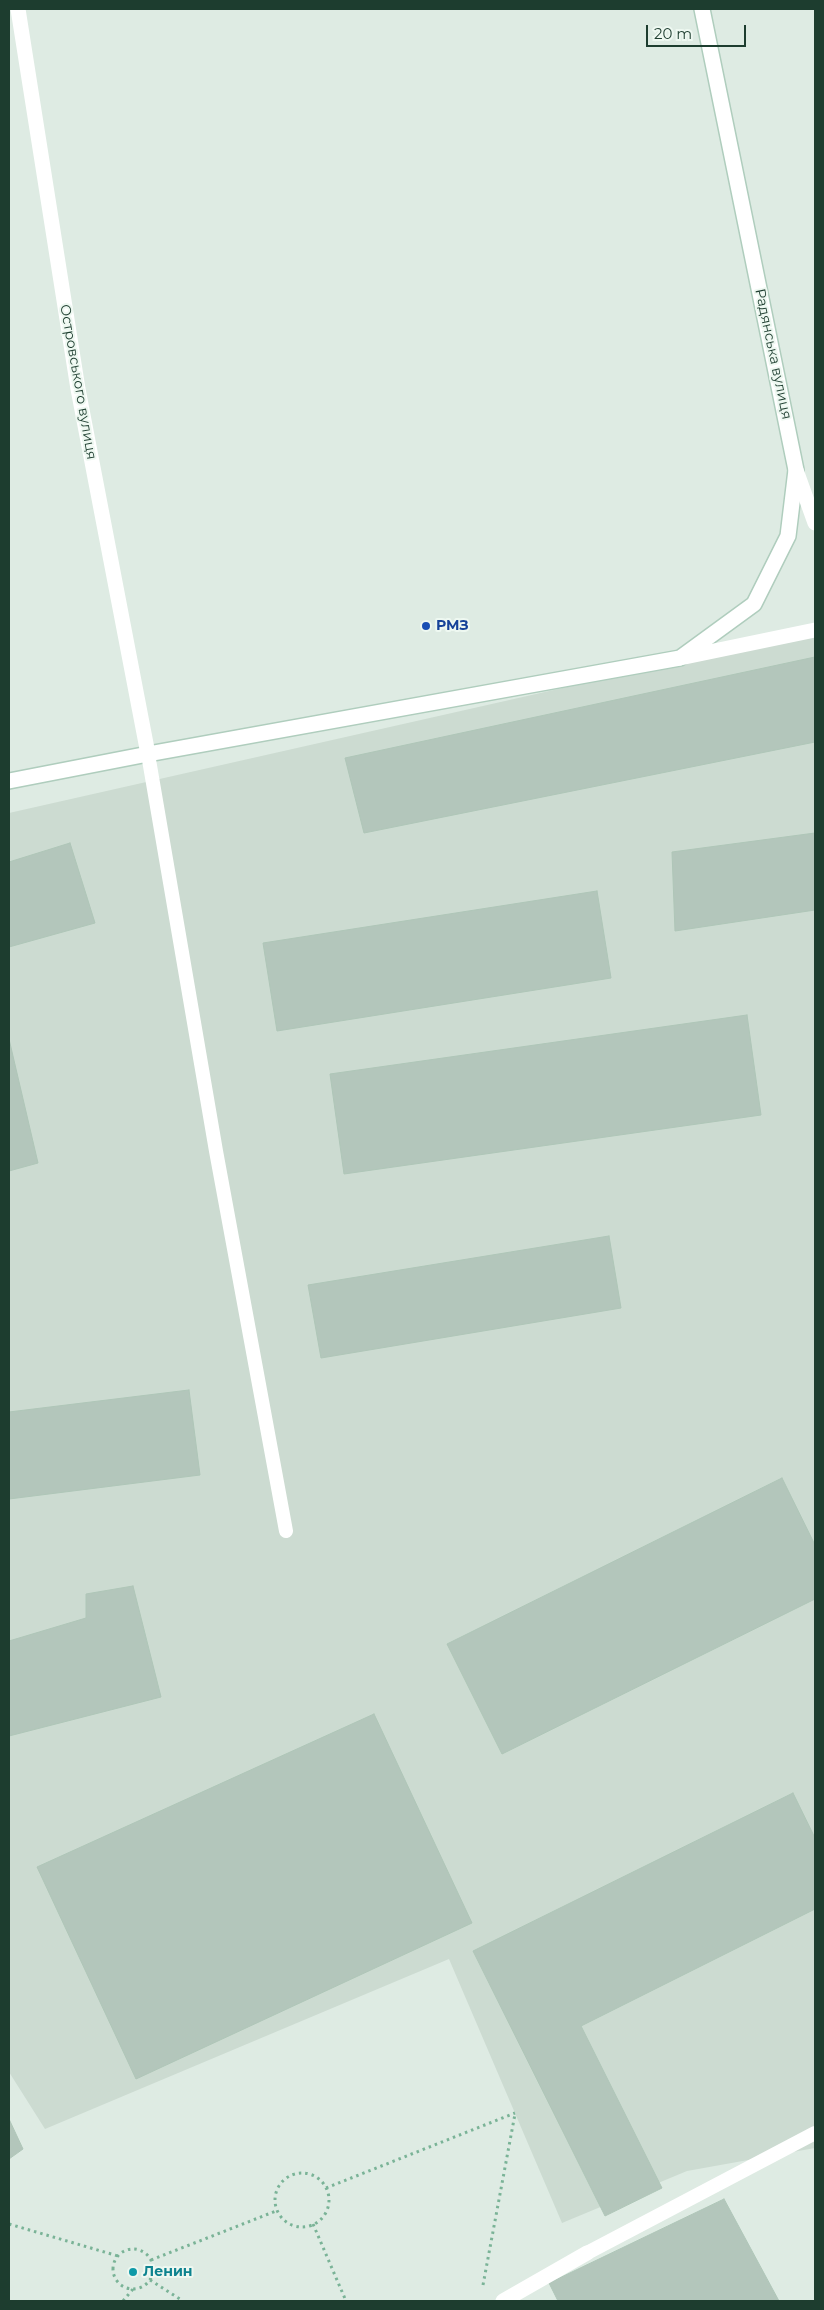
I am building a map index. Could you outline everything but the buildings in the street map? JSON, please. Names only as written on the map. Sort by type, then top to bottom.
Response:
[{"type":"main road","name":"Островського вулиця","points":[[18,9],[78,389],[148,754]]},
{"type":"main road","name":"Радянська вулиця","points":[[680,658],[754,604],[788,536],[796,470],[702,9]]},
{"type":"main road","points":[[796,470],[815,523]]},
{"type":"main road","points":[[9,781],[680,658],[815,630]]},
{"type":"main road","points":[[503,2301],[587,2253]]},
{"type":"lane","points":[[148,754],[216,1151],[286,1530]]},
{"type":"lane","points":[[587,2253],[815,2133]]},
{"type":"path","points":[[326,2188],[515,2113],[482,2292]]},
{"type":"path","points":[[304,2172],[313,2175],[321,2180],[326,2188],[329,2196],[326,2213],[313,2224],[296,2226],[282,2218],[277,2211],[274,2202],[276,2192],[280,2184],[295,2173],[304,2172]]},
{"type":"path","points":[[151,2260],[277,2211]]},
{"type":"path","points":[[9,2224],[118,2256]]},
{"type":"path","points":[[313,2224],[346,2301]]},
{"type":"path","points":[[135,2248],[147,2254],[151,2260],[153,2273],[150,2280],[139,2288],[121,2285],[114,2274],[113,2267],[122,2251],[135,2248]]},
{"type":"path","points":[[150,2280],[183,2301]]},
{"type":"path","points":[[123,2301],[133,2288]]},
{"type":"shaded area","points":[[815,631],[815,2148],[687,2171],[562,2223],[449,1959],[45,2129],[9,2072],[9,813]]},
{"type":"place","name":"РМЗ","points":[[426,626]]},
{"type":"place","name":"Ленин","points":[[133,2272]]}]
